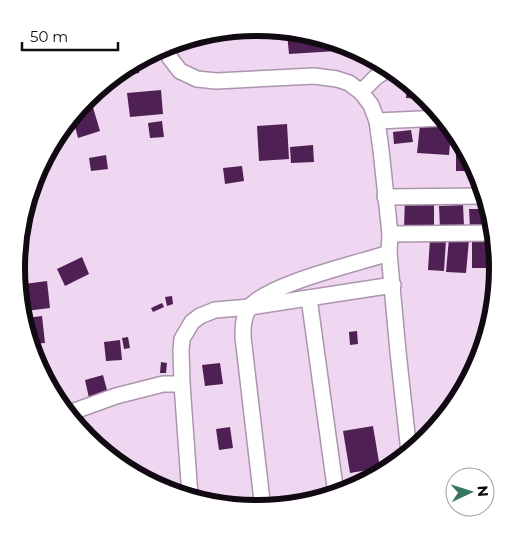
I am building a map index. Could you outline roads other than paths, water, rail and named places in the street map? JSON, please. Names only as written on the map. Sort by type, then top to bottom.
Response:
[{"type":"street","points":[[168,54],[180,71],[197,79],[216,81],[314,76],[337,79],[349,83],[361,92],[371,105],[377,121],[390,234],[398,352],[408,445]]},
{"type":"street","points":[[361,92],[383,73]]},
{"type":"street","points":[[377,121],[435,118]]},
{"type":"street","points":[[385,197],[479,196]]},
{"type":"street","points":[[390,234],[487,233]]},
{"type":"street","points":[[262,501],[243,337],[244,317],[250,307],[268,293],[288,284],[390,254]]},
{"type":"street","points":[[190,491],[181,350],[182,339],[192,322],[200,316],[215,310],[250,307],[393,285]]},
{"type":"street","points":[[309,298],[335,488]]},
{"type":"street","points":[[74,411],[116,396],[163,384],[182,384]]}]
